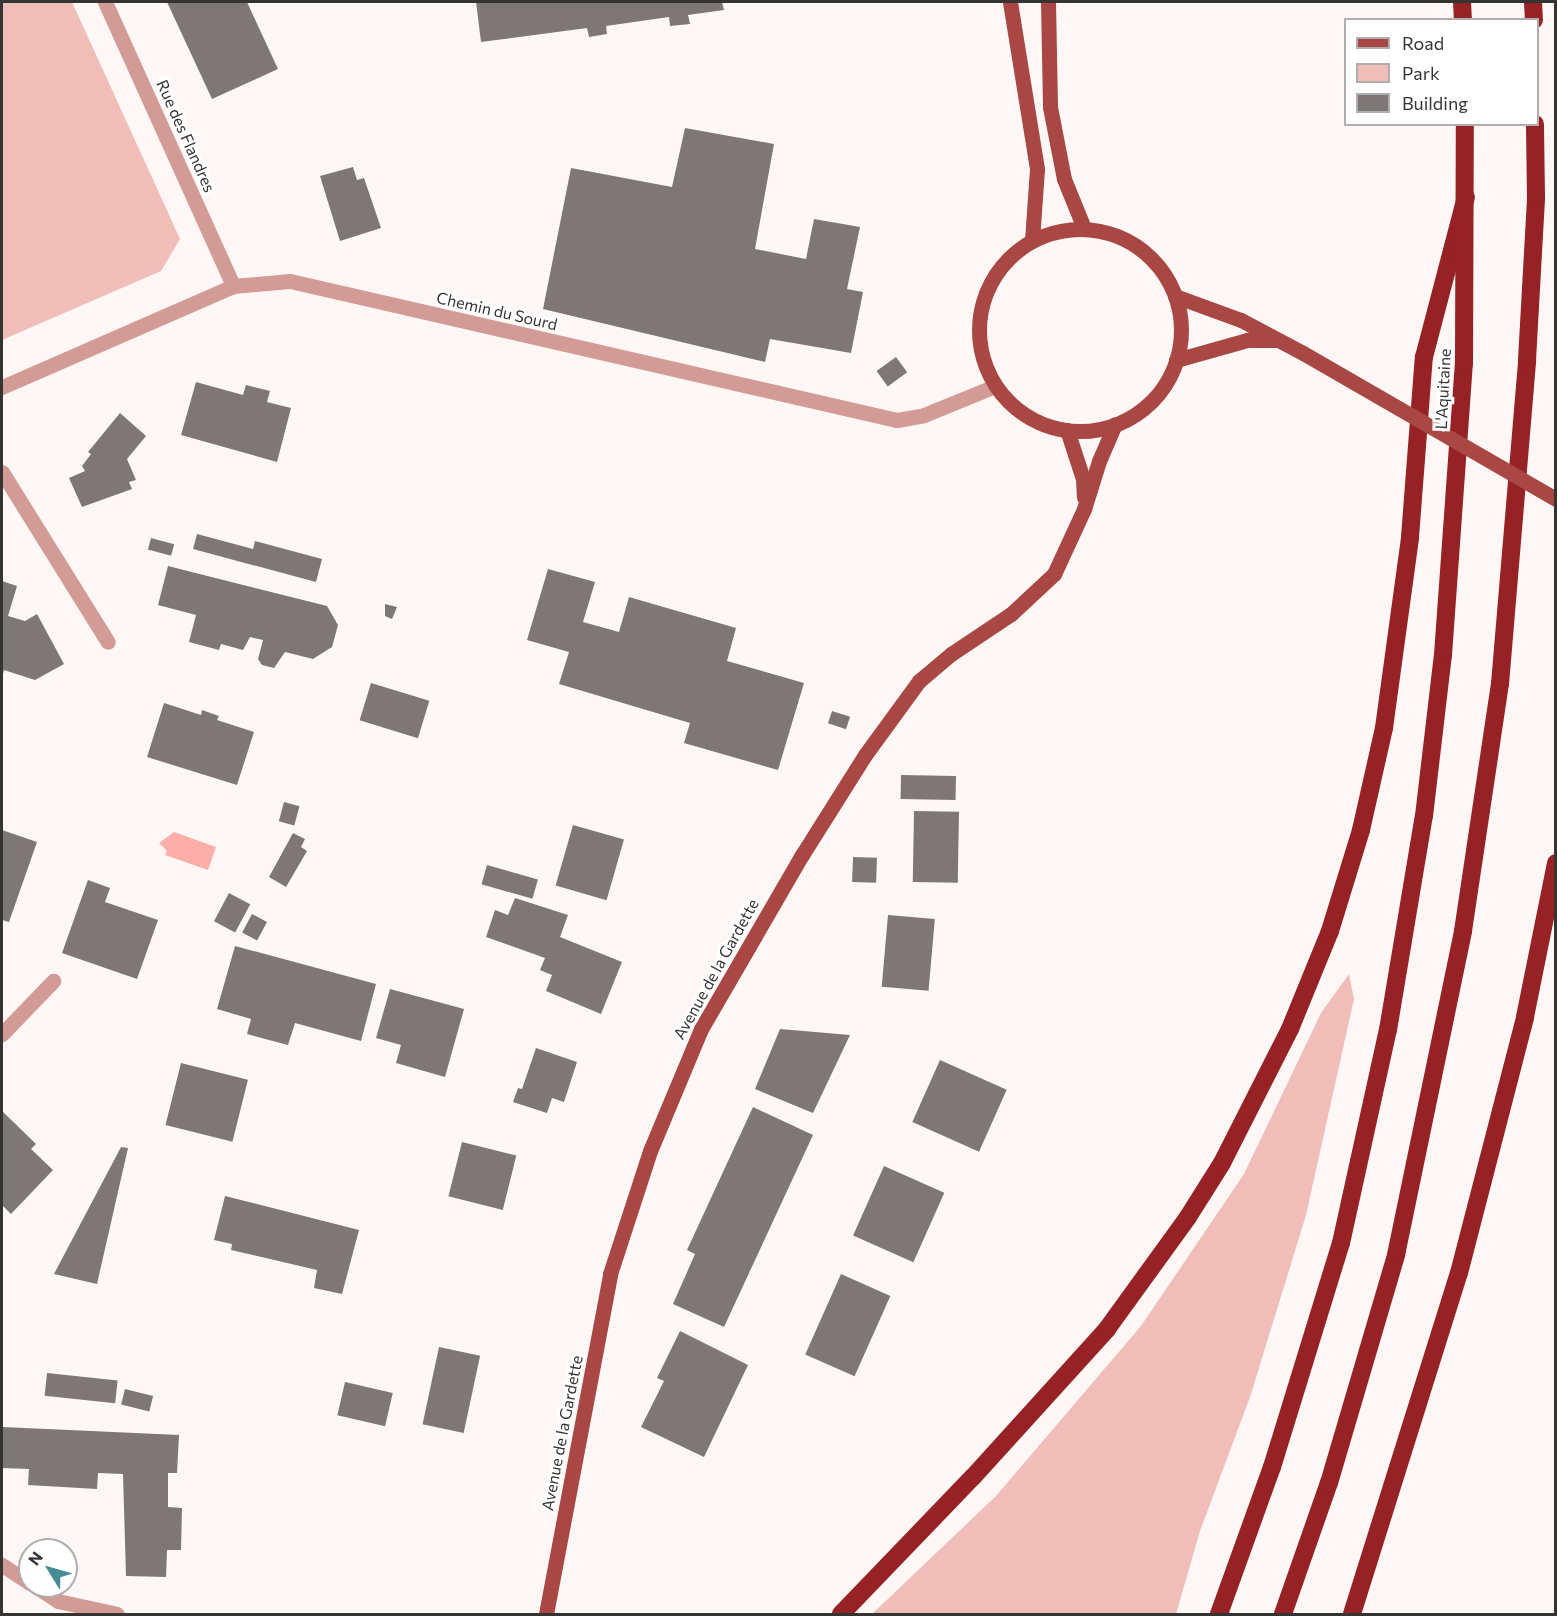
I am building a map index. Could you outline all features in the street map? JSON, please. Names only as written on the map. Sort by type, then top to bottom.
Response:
[{"type":"highway","points":[[1462,2],[1463,18]]},
{"type":"highway","points":[[1533,2],[1534,18]]},
{"type":"highway","name":"L'Aquitaine","points":[[1219,1614],[1272,1467],[1341,1243],[1388,1030],[1424,816],[1443,655],[1464,363],[1465,126]]},
{"type":"highway","points":[[1283,1614],[1329,1483],[1396,1255],[1463,931],[1502,651],[1527,360],[1536,198],[1535,126]]},
{"type":"highway","points":[[841,1614],[973,1477],[1107,1329],[1188,1217],[1222,1163],[1290,1029],[1330,931],[1361,830],[1384,728],[1410,537],[1424,357],[1466,197]]},
{"type":"highway","points":[[1352,1614],[1459,1273],[1525,1017],[1556,862]]},
{"type":"main road","points":[[1010,2],[1037,169],[1032,240]]},
{"type":"main road","points":[[1048,2],[1050,107],[1064,179],[1084,228]]},
{"type":"main road","points":[[1084,228],[1114,234],[1140,248],[1161,270],[1175,296],[1180,317],[1176,360],[1163,387],[1142,410],[1115,424],[1067,430],[1038,423],[1022,413],[995,386],[981,355],[978,321],[987,288],[1006,260],[1032,240],[1058,231],[1084,228]]},
{"type":"main road","points":[[1175,296],[1223,312],[1303,353],[1556,499]]},
{"type":"main road","points":[[1176,360],[1247,340],[1277,340]]},
{"type":"main road","name":"Avenue de la Gardette","points":[[546,1614],[610,1274],[650,1151],[701,1029],[808,845],[865,755],[919,681],[951,654],[1011,614],[1054,574],[1084,509],[1099,460],[1115,424]]},
{"type":"main road","name":"Avenue de la Gardette","points":[[1067,430],[1083,479],[1084,509]]},
{"type":"street","name":"Rue des Flandres","points":[[105,2],[233,286]]},
{"type":"street","name":"Chemin du Sourd","points":[[2,387],[233,286],[290,281],[897,420],[924,415],[995,386]]},
{"type":"street","points":[[2,472],[108,642]]},
{"type":"street","points":[[2,1034],[53,981]]},
{"type":"street","points":[[2,1565],[18,1575]]},
{"type":"street","points":[[53,1598],[117,1614]]},
{"type":"green space","points":[[2,2],[72,2],[180,239],[161,271],[2,340]]},
{"type":"green space","points":[[1349,974],[1354,999],[1306,1215],[1250,1397],[1200,1531],[1176,1614],[872,1614],[996,1496],[1141,1326],[1244,1174],[1321,1013]]},
{"type":"shaded area","points":[[174,832],[216,847],[208,870],[165,855],[167,851],[159,843]]},
{"type":"building","points":[[167,2],[247,2],[278,69],[212,99]]},
{"type":"building","points":[[476,2],[722,2],[724,10],[688,15],[690,24],[670,26],[669,17],[606,26],[607,34],[589,37],[587,28],[481,42]]},
{"type":"building","points":[[685,128],[774,144],[755,249],[806,259],[814,219],[860,227],[847,289],[863,292],[851,353],[770,339],[765,362],[543,309],[571,168],[672,187]]},
{"type":"building","points":[[353,167],[357,180],[364,178],[381,228],[340,241],[320,176]]},
{"type":"building","points":[[896,357],[907,372],[888,386],[877,371]]},
{"type":"building","points":[[196,382],[243,395],[246,385],[270,391],[267,402],[291,408],[277,462],[181,435]]},
{"type":"building","points":[[120,413],[146,436],[127,459],[136,480],[129,482],[132,489],[82,507],[69,478],[85,471],[82,466],[91,454],[88,452]]},
{"type":"building","points":[[197,534],[253,549],[255,541],[322,559],[316,582],[193,549]]},
{"type":"building","points":[[151,538],[174,544],[171,556],[148,550]]},
{"type":"building","points":[[168,566],[327,606],[338,625],[332,647],[313,659],[285,652],[274,668],[262,665],[258,659],[263,640],[250,637],[243,650],[221,644],[219,650],[189,642],[196,615],[158,605]]},
{"type":"building","points":[[548,569],[595,582],[583,622],[619,632],[629,597],[736,628],[727,661],[804,683],[778,770],[684,743],[690,723],[559,684],[569,652],[527,640]]},
{"type":"building","points":[[2,581],[17,586],[8,616],[25,621],[37,614],[64,664],[35,680],[4,670],[2,678]]},
{"type":"building","points":[[385,604],[397,607],[392,619],[385,616]]},
{"type":"building","points":[[371,683],[429,701],[418,738],[360,720]]},
{"type":"building","points":[[164,703],[201,715],[202,710],[219,716],[217,720],[254,732],[237,785],[147,757]]},
{"type":"building","points":[[832,711],[850,717],[846,729],[828,723]]},
{"type":"building","points":[[901,775],[956,776],[956,800],[901,799]]},
{"type":"building","points":[[284,802],[299,806],[294,825],[279,821]]},
{"type":"building","points":[[914,811],[959,812],[958,883],[913,882]]},
{"type":"building","points":[[573,825],[624,840],[607,900],[556,886]]},
{"type":"building","points":[[2,830],[37,842],[9,922],[2,920]]},
{"type":"building","points":[[293,833],[305,839],[301,847],[307,851],[286,887],[269,877]]},
{"type":"building","points":[[853,857],[877,858],[876,883],[852,882]]},
{"type":"building","points":[[487,865],[538,880],[532,899],[481,884]]},
{"type":"building","points":[[88,880],[110,888],[105,902],[158,920],[137,979],[62,953]]},
{"type":"building","points":[[229,893],[250,904],[235,933],[214,921]]},
{"type":"building","points":[[515,898],[568,915],[560,937],[622,962],[601,1014],[546,991],[552,975],[540,970],[545,958],[486,937],[495,910],[508,915]]},
{"type":"building","points":[[252,914],[267,922],[257,941],[242,933]]},
{"type":"building","points":[[888,915],[935,919],[929,991],[882,987]]},
{"type":"building","points":[[235,946],[376,984],[361,1041],[295,1023],[288,1045],[247,1034],[251,1019],[217,1009]]},
{"type":"building","points":[[390,989],[464,1009],[445,1077],[396,1063],[401,1045],[376,1038]]},
{"type":"building","points":[[780,1029],[850,1035],[813,1113],[755,1089]]},
{"type":"building","points":[[536,1048],[577,1062],[564,1102],[552,1098],[547,1113],[513,1102],[518,1088],[522,1089]]},
{"type":"building","points":[[940,1060],[1007,1090],[979,1152],[912,1122]]},
{"type":"building","points":[[181,1063],[248,1080],[232,1142],[166,1125]]},
{"type":"building","points":[[753,1107],[813,1135],[724,1327],[673,1304],[695,1254],[687,1250]]},
{"type":"building","points":[[2,1111],[36,1144],[31,1149],[53,1170],[11,1214],[2,1205]]},
{"type":"building","points":[[462,1142],[516,1156],[503,1210],[448,1196]]},
{"type":"building","points":[[121,1147],[128,1148],[97,1284],[54,1274]]},
{"type":"building","points":[[884,1166],[944,1193],[913,1262],[853,1235]]},
{"type":"building","points":[[225,1196],[359,1230],[342,1294],[314,1288],[317,1270],[231,1250],[232,1244],[214,1240]]},
{"type":"building","points":[[841,1274],[890,1296],[855,1376],[805,1354]]},
{"type":"building","points":[[680,1331],[748,1365],[704,1457],[641,1427],[664,1381],[657,1378]]},
{"type":"building","points":[[439,1347],[480,1356],[464,1433],[423,1424]]},
{"type":"building","points":[[47,1373],[118,1380],[115,1403],[45,1396]]},
{"type":"building","points":[[345,1382],[393,1393],[385,1426],[337,1415]]},
{"type":"building","points":[[125,1389],[153,1396],[149,1412],[121,1405]]},
{"type":"building","points":[[3,1427],[179,1435],[177,1473],[168,1473],[168,1507],[182,1508],[181,1550],[167,1550],[166,1577],[126,1576],[123,1474],[98,1473],[97,1489],[28,1485],[29,1469],[2,1468]]}]
